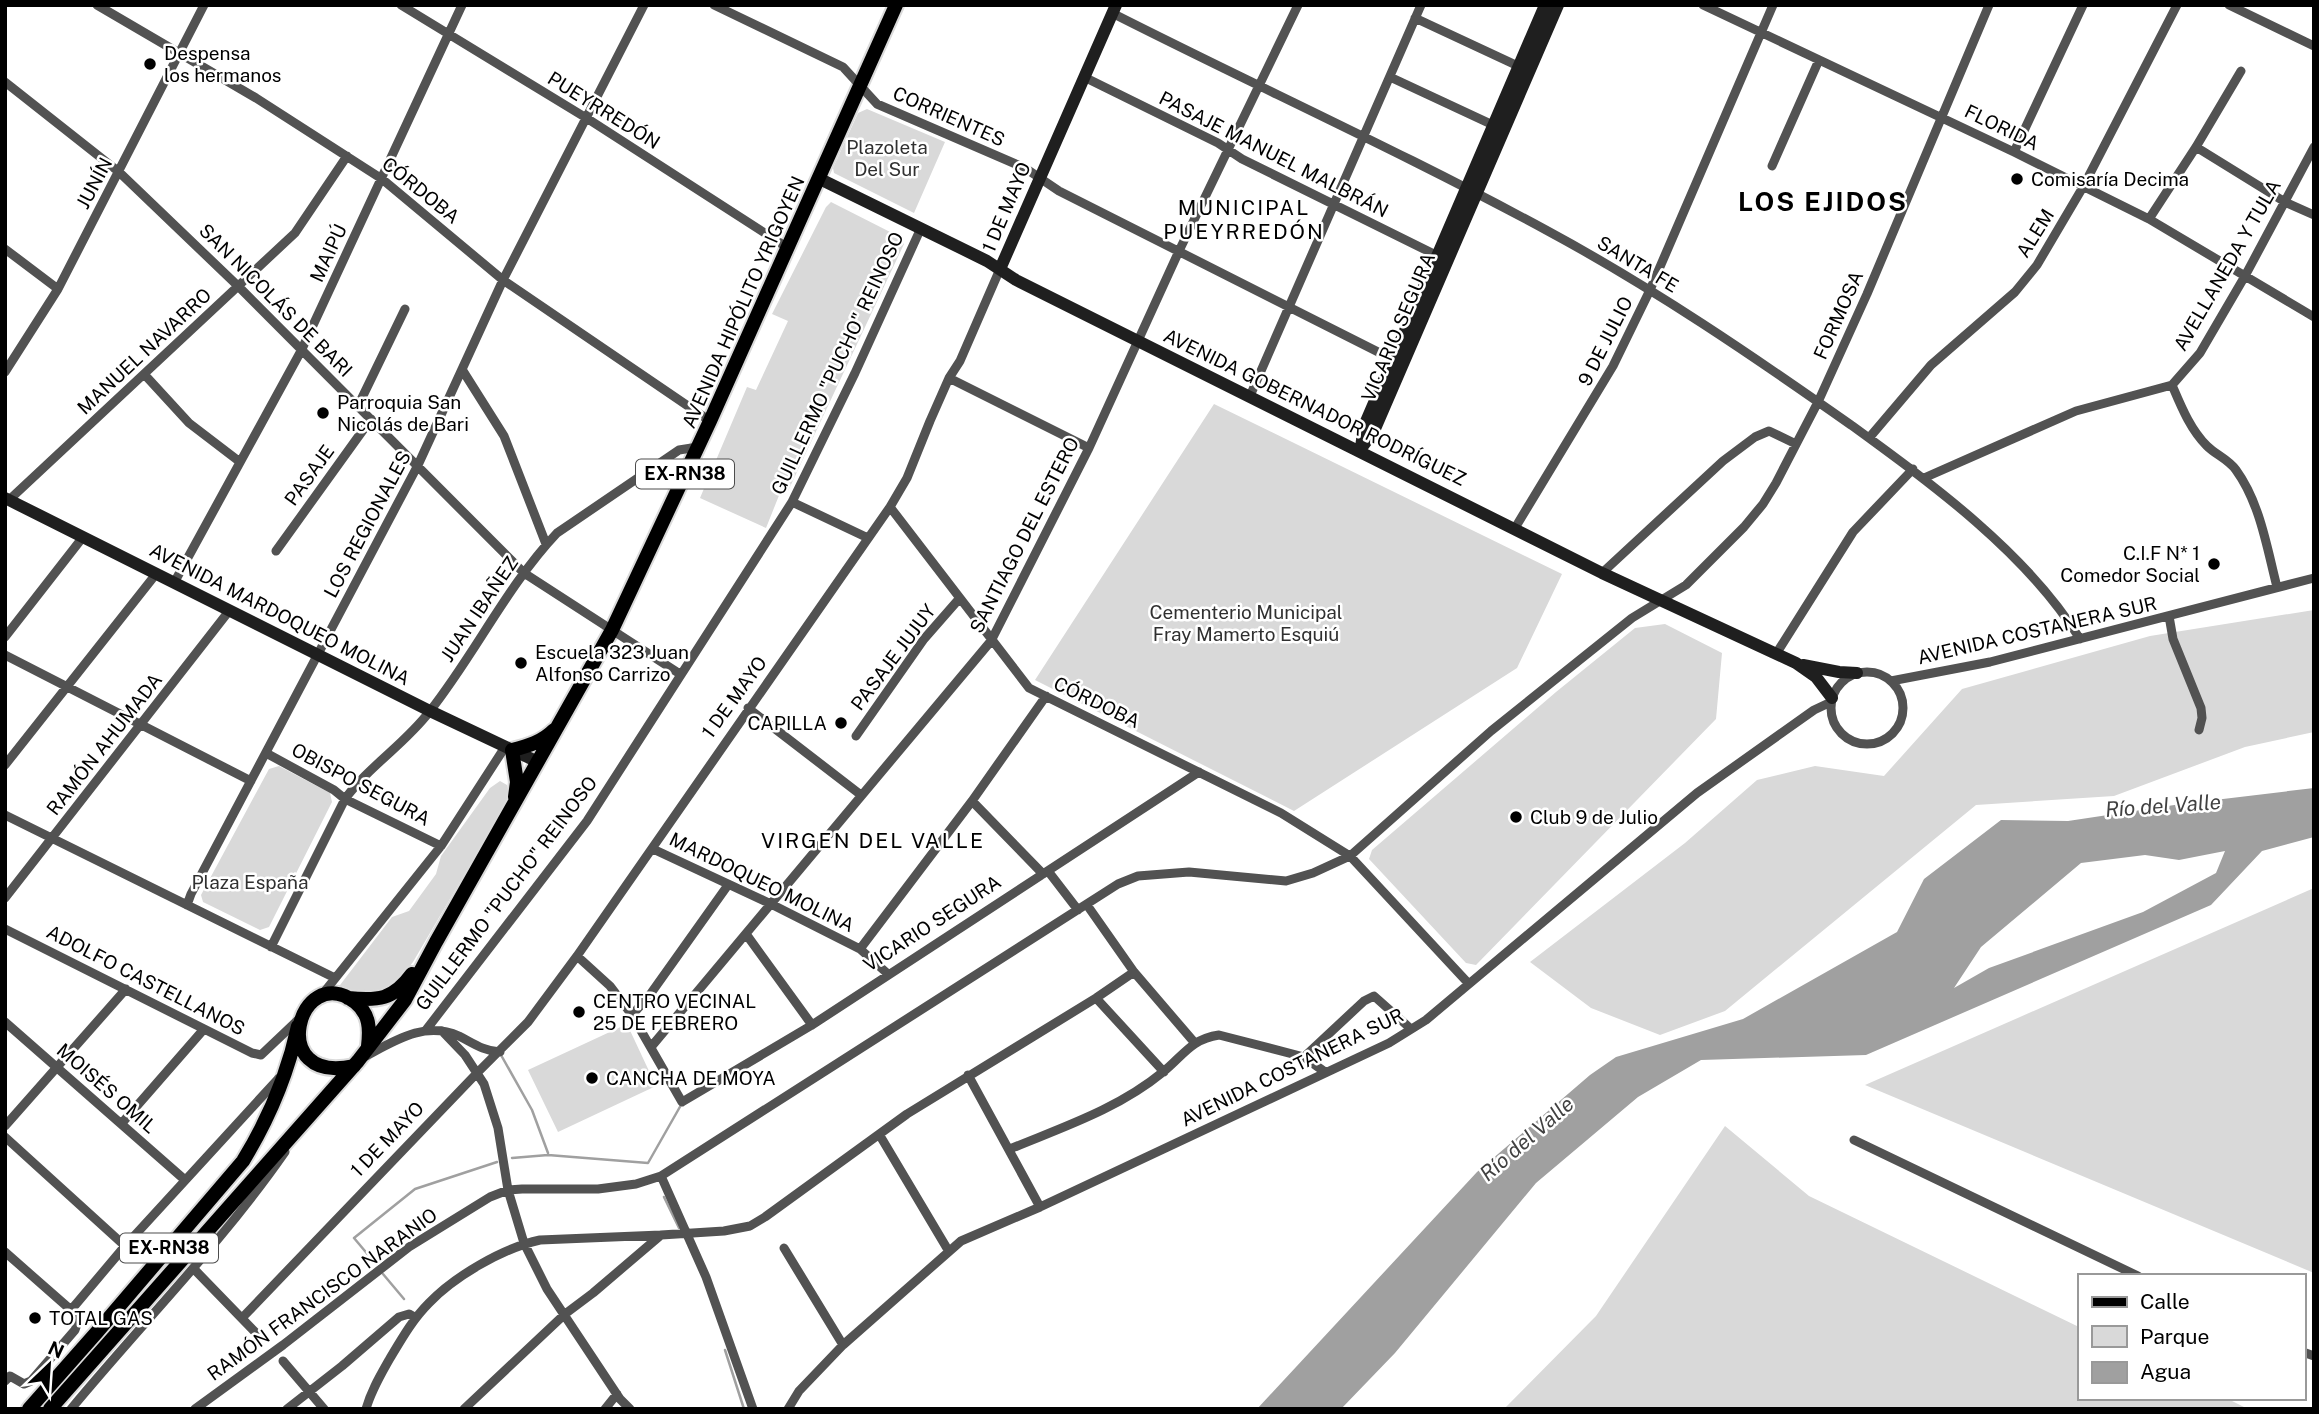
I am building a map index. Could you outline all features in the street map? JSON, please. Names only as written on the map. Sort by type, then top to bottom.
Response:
[{"type":"main road","name":"AVENIDA HIPÓLITO YRIGOYEN","points":[[368,1047],[405,1000],[612,630],[820,179],[896,5]]},
{"type":"main road","points":[[515,802],[517,782],[508,748],[530,746],[547,737],[560,724]]},
{"type":"main road","name":"AVENIDA HIPÓLITO YRIGOYEN","points":[[348,998],[385,998],[397,991],[436,942]]},
{"type":"main road","name":"EX-RN38","points":[[29,1409],[232,1175],[252,1146],[285,1072],[299,1022],[308,1006],[319,998],[336,995],[348,998]]},
{"type":"main road","points":[[348,998],[364,1011],[368,1020],[368,1047]]},
{"type":"main road","points":[[299,1022],[298,1038],[309,1058],[330,1068],[341,1069],[356,1063]]},
{"type":"main road","name":"EX-RN38","points":[[50,1409],[308,1119],[368,1047]]},
{"type":"street","name":"CÓRDOBA","points":[[97,5],[256,98],[382,178],[503,280],[710,421]]},
{"type":"street","name":"JUNÍN","points":[[5,372],[58,289],[204,5]]},
{"type":"street","name":"PUEYRREDÓN","points":[[401,5],[588,119],[788,248]]},
{"type":"street","name":"MAIPÚ","points":[[174,583],[301,351],[462,5]]},
{"type":"street","name":"LOS REGIONALES","points":[[187,905],[418,465],[503,280],[645,5]]},
{"type":"street","name":"CORRIENTES","points":[[713,5],[843,67],[877,104],[1025,169],[1398,362]]},
{"type":"street","name":"SANTIAGO DEL ESTERO","points":[[650,1047],[991,641],[1088,448],[1179,251],[1298,5]]},
{"type":"street","points":[[1250,396],[1421,5]]},
{"type":"street","name":"VICARIO SEGURA","points":[[1471,192],[1493,125],[1545,5]]},
{"type":"street","name":"VICARIO SEGURA","points":[[1360,450],[1374,431],[1398,362],[1442,258],[1558,5]]},
{"type":"street","name":"FLORIDA","points":[[1703,5],[1942,117],[2148,219],[2314,317]]},
{"type":"street","name":"9 DE JULIO","points":[[1514,528],[1597,396],[1650,290],[1773,5]]},
{"type":"street","name":"FORMOSA","points":[[508,1190],[598,1189],[636,1184],[661,1176],[1118,884],[1138,876],[1189,872],[1286,881],[1313,873],[1350,856],[1491,731],[1632,618],[1686,585],[1763,504],[1818,402],[1867,294],[1989,5]]},
{"type":"street","points":[[2014,152],[2083,5]]},
{"type":"street","name":"ALEM","points":[[1868,438],[1931,365],[2015,292],[2037,265],[2083,187],[2177,5]]},
{"type":"street","points":[[2229,5],[2314,46]]},
{"type":"street","name":"SANTA FE","points":[[1114,9],[1258,87],[1546,230],[1650,290],[1818,402],[1924,478],[2012,556],[2046,592],[2080,639]]},
{"type":"street","name":"1 DE MAYO","points":[[242,1318],[528,1022],[653,849],[748,708],[890,507],[907,478],[949,379],[960,361],[1114,9]]},
{"type":"street","points":[[1415,18],[1518,66]]},
{"type":"street","points":[[1772,166],[1819,60]]},
{"type":"street","points":[[2148,219],[2241,71]]},
{"type":"street","name":"PASAJE MANUEL MALBRÁN","points":[[1084,77],[1442,258]]},
{"type":"street","points":[[1390,78],[1493,125]]},
{"type":"street","name":"SAN NICOLÁS DE BARI","points":[[5,82],[120,172],[239,287],[524,573],[680,674]]},
{"type":"street","points":[[2196,146],[2285,202],[2314,215]]},
{"type":"street","name":"AVELLANEDA Y TULA","points":[[2172,385],[2200,353],[2314,147]]},
{"type":"street","name":"MANUEL NAVARRO","points":[[7,501],[295,233],[347,156]]},
{"type":"street","name":"AVENIDA GOBERNADOR RODRÍGUEZ","points":[[820,179],[1602,573],[1796,663],[1816,677],[1832,700]]},
{"type":"street","name":"GUILLERMO \"PUCHO\" REINOSO","points":[[426,1030],[587,821],[792,502],[855,373],[920,228]]},
{"type":"street","points":[[5,249],[58,289]]},
{"type":"street","points":[[358,406],[405,309]]},
{"type":"street","points":[[463,371],[504,436],[547,544]]},
{"type":"street","points":[[144,374],[189,423],[240,462]]},
{"type":"street","points":[[949,379],[1088,448]]},
{"type":"street","points":[[1924,478],[2076,411],[2172,385],[2188,419],[2208,446],[2235,469],[2249,491],[2257,510],[2277,587]]},
{"type":"street","name":"PASAJE","points":[[276,551],[371,419]]},
{"type":"street","points":[[1602,573],[1723,461],[1755,437],[1769,431],[1796,444]]},
{"type":"street","name":"JUAN IBAÑEZ","points":[[271,947],[345,799],[357,783],[430,711],[524,573],[547,544],[557,533],[679,450],[698,447]]},
{"type":"street","points":[[1776,654],[1853,532],[1913,470]]},
{"type":"street","name":"AVENIDA MARDOQUEO MOLINA","points":[[7,501],[538,762]]},
{"type":"street","points":[[792,502],[869,538]]},
{"type":"street","name":"CÓRDOBA","points":[[890,507],[1029,688],[1281,813],[1350,856],[1469,984]]},
{"type":"street","points":[[5,637],[83,537]]},
{"type":"street","points":[[5,765],[156,574]]},
{"type":"street","name":"AVENIDA COSTANERA SUR","points":[[1891,681],[1978,664],[2314,578]]},
{"type":"street","name":"PASAJE JUJUY","points":[[856,736],[924,639],[959,599]]},
{"type":"street","name":"RAMÓN AHUMADA","points":[[5,898],[229,611]]},
{"type":"street","points":[[2169,616],[2173,639],[2201,708],[2199,730]]},
{"type":"street","points":[[5,655],[251,781]]},
{"type":"street","name":"AVENIDA GOBERNADOR RODRÍGUEZ","points":[[1796,663],[1857,673]]},
{"type":"street","points":[[1857,673],[1875,673],[1891,681],[1899,693],[1902,715],[1896,728],[1879,741],[1857,742],[1844,735],[1835,724],[1832,700],[1840,684],[1857,673]]},
{"type":"street","points":[[860,949],[972,801],[1046,696]]},
{"type":"street","name":"AVENIDA COSTANERA SUR","points":[[788,1409],[799,1391],[843,1345],[961,1241],[1040,1207],[1390,1043],[1426,1020],[1697,793],[1832,700]]},
{"type":"street","points":[[748,708],[861,794]]},
{"type":"street","points":[[319,998],[441,846],[508,748]]},
{"type":"street","name":"OBISPO SEGURA","points":[[265,753],[334,790],[345,799],[441,846]]},
{"type":"street","name":"VICARIO SEGURA","points":[[650,1047],[682,1102],[813,1025],[1199,772]]},
{"type":"street","points":[[972,801],[1082,907],[1194,1042]]},
{"type":"street","points":[[5,815],[335,978]]},
{"type":"street","name":"MARDOQUEO MOLINA","points":[[653,849],[860,949],[888,974]]},
{"type":"street","points":[[632,1015],[649,996],[728,885]]},
{"type":"street","name":"ADOLFO CASTELLANOS","points":[[5,929],[252,1053],[261,1055],[299,1022]]},
{"type":"street","points":[[746,934],[813,1025]]},
{"type":"street","points":[[577,956],[610,986],[632,1015],[650,1047]]},
{"type":"street","points":[[366,1409],[370,1394],[384,1370],[429,1302],[501,1254],[524,1243],[540,1240],[593,1236],[689,1235],[737,1228],[757,1222],[879,1134],[1134,972]]},
{"type":"street","points":[[5,1126],[126,989]]},
{"type":"street","points":[[1304,1057],[1374,996],[1411,1029]]},
{"type":"street","points":[[1096,998],[1164,1072]]},
{"type":"street","name":"MOISÉS OMIL","points":[[5,1022],[185,1180]]},
{"type":"street","points":[[122,1123],[204,1029]]},
{"type":"street","points":[[356,1063],[401,1037],[426,1030],[442,1031],[484,1050],[500,1052]]},
{"type":"street","points":[[442,1031],[478,1072],[498,1128],[508,1190],[524,1243],[547,1289],[617,1394],[630,1409]]},
{"type":"street","points":[[1010,1149],[1113,1106],[1164,1072],[1194,1042],[1220,1035],[1304,1057],[1325,1072]]},
{"type":"street","points":[[71,1310],[125,1246],[285,1072]]},
{"type":"street","points":[[968,1075],[1040,1207]]},
{"type":"street","points":[[71,1409],[250,1202],[308,1119]]},
{"type":"street","points":[[879,1134],[948,1250]]},
{"type":"street","points":[[5,1137],[125,1246]]},
{"type":"street","points":[[1854,1140],[2134,1274]]},
{"type":"street","points":[[661,1176],[689,1235],[753,1409]]},
{"type":"street","name":"RAMÓN FRANCISCO NARANIO","points":[[195,1409],[409,1247],[476,1205],[508,1190]]},
{"type":"street","points":[[464,1409],[565,1314],[661,1235]]},
{"type":"street","points":[[784,1248],[843,1345]]},
{"type":"street","points":[[5,1252],[71,1310],[78,1322],[75,1330],[31,1381],[24,1384],[7,1376]]},
{"type":"street","points":[[194,1269],[259,1336]]},
{"type":"street","points":[[287,1409],[398,1317],[409,1314],[416,1318]]},
{"type":"street","points":[[283,1361],[324,1409]]},
{"type":"street","points":[[605,1409],[617,1394]]},
{"type":"green space","name":"Plazoleta Del Sur","points":[[867,109],[945,142],[914,213],[834,173],[833,168],[858,113]]},
{"type":"green space","points":[[831,202],[900,237],[904,244],[788,491],[780,493],[766,528],[700,498],[747,387],[756,390],[788,321],[772,314]]},
{"type":"green space","name":"Cementerio Municipal Fray Mamerto Esquiú","points":[[1214,404],[1562,574],[1517,668],[1294,811],[1035,680]]},
{"type":"green space","points":[[2314,610],[2314,732],[2245,747],[2114,796],[1976,805],[1725,1011],[1660,1035],[1591,1008],[1530,962],[1685,843],[1757,780],[1815,766],[1884,776],[1962,689],[2150,636]]},
{"type":"green space","name":"Club 9 de Julio","points":[[1665,624],[1722,653],[1716,719],[1476,965],[1466,963],[1369,859],[1372,850],[1635,628]]},
{"type":"green space","name":"Plaza España","points":[[279,766],[330,793],[332,802],[269,927],[260,930],[203,902],[201,895],[269,769]]},
{"type":"green space","points":[[500,781],[507,785],[508,797],[413,962],[396,981],[381,990],[337,989],[392,917],[409,911],[436,874],[441,856],[490,788]]},
{"type":"green space","points":[[2314,888],[2314,1273],[1865,1085]]},
{"type":"green space","name":"CANCHA DE MOYA","points":[[627,1024],[656,1086],[558,1132],[528,1070]]},
{"type":"green space","points":[[1725,1126],[1809,1196],[2078,1327],[2078,1400],[2230,1400],[2248,1409],[1504,1409],[1596,1316]]},
{"type":"water","name":"Río del Valle","points":[[2314,788],[2314,837],[2262,851],[2211,905],[1866,1055],[1701,1060],[1638,1097],[1536,1183],[1395,1353],[1341,1409],[1257,1409],[1477,1172],[1590,1075],[1616,1057],[1743,1019],[1897,932],[1924,879],[2001,820],[2068,821]],"holes":[[[2225,851],[2216,873],[2143,912],[1989,968],[1954,988],[1981,947],[2081,863],[2145,855],[2179,860]]]},
{"type":"waterway","points":[[501,1055],[532,1110],[548,1153]]},
{"type":"waterway","points":[[512,1158],[548,1155],[648,1163],[681,1105]]},
{"type":"waterway","points":[[375,1263],[354,1238],[415,1189],[497,1162]]},
{"type":"waterway","points":[[664,1197],[679,1228]]},
{"type":"waterway","points":[[383,1274],[404,1299]]},
{"type":"waterway","points":[[725,1350],[744,1409]]},
{"type":"place","name":"Despensa los hermanos","points":[[150,64]]},
{"type":"place","name":"Comisaría Decima","points":[[2017,179]]},
{"type":"place","name":"Parroquia San Nicolás de Bari","points":[[323,413]]},
{"type":"place","name":"C.I.F N* 1 Comedor Social","points":[[2214,564]]},
{"type":"place","name":"Escuela 323 Juan Alfonso Carrizo","points":[[521,663]]},
{"type":"place","name":"CAPILLA","points":[[841,723]]},
{"type":"place","name":"Club 9 de Julio","points":[[1516,817]]},
{"type":"place","name":"CENTRO VECINAL 25 DE FEBRERO","points":[[579,1012]]},
{"type":"place","name":"CANCHA DE MOYA","points":[[592,1078]]},
{"type":"place","name":"TOTAL GAS","points":[[35,1318]]},
{"type":"district","name":"LOS EJIDOS","points":[[1823,202]]},
{"type":"district","name":"MUNICIPAL PUEYRREDÓN","points":[[1244,220]]},
{"type":"district","name":"VIRGEN DEL VALLE","points":[[873,841]]}]
